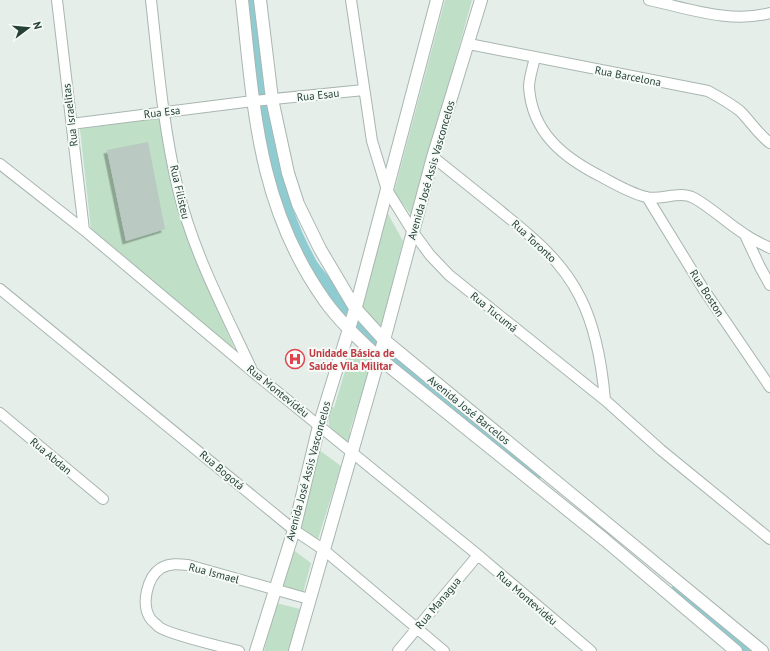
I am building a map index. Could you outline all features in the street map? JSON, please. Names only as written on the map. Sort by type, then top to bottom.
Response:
[{"type":"street","name":"Rua Israelitas","points":[[57,0],[84,230]]},
{"type":"street","name":"Rua Filisteu","points":[[151,0],[164,112],[178,189],[189,227],[205,269],[253,372]]},
{"type":"street","name":"Avenida José Barcelos","points":[[242,0],[263,100],[298,204],[351,319],[382,348],[762,651]]},
{"type":"street","name":"Avenida José Barcelos","points":[[260,0],[266,174],[274,203],[285,231],[312,282],[326,302],[351,319],[382,348],[736,651]]},
{"type":"street","name":"Rua Tucumá","points":[[351,0],[372,142],[387,190],[430,255],[449,275],[605,400],[661,450],[770,539]]},
{"type":"street","name":"Avenida José Assis Vasconcelos","points":[[256,651],[294,530],[319,426],[387,190],[437,0]]},
{"type":"street","name":"Avenida José Assis Vasconcelos","points":[[295,651],[382,348],[433,157],[469,44],[481,0]]},
{"type":"street","points":[[649,0],[720,15],[748,17],[770,13]]},
{"type":"street","name":"Rua Barcelona","points":[[469,44],[708,91],[724,99],[740,112],[762,137],[770,143]]},
{"type":"street","points":[[535,57],[529,86],[532,103],[538,121],[549,140],[562,153],[586,169],[647,198],[682,195],[693,198],[745,235],[770,248]]},
{"type":"street","name":"Rua Esau","points":[[263,100],[364,90]]},
{"type":"street","name":"Rua Esa","points":[[71,124],[263,100]]},
{"type":"street","name":"Rua Toronto","points":[[433,157],[530,235],[551,254],[563,270],[580,297],[589,319],[598,352],[605,400]]},
{"type":"street","name":"Rua Montevidéu","points":[[0,164],[84,230],[253,372],[478,555],[591,651]]},
{"type":"street","name":"Rua Boston","points":[[647,198],[704,290],[770,387]]},
{"type":"street","points":[[745,235],[770,285]]},
{"type":"street","name":"Rua Bogotá","points":[[0,289],[294,530],[324,550],[444,651]]},
{"type":"street","name":"Rua Abdan","points":[[0,413],[103,499]]},
{"type":"street","name":"Rua Managua","points":[[398,651],[478,555]]},
{"type":"street","name":"Rua Ismael","points":[[239,651],[161,628],[150,618],[147,606],[147,592],[153,577],[162,568],[174,564],[188,565],[274,590]]},
{"type":"street","points":[[274,590],[310,599]]},
{"type":"green space","points":[[445,0],[472,0],[412,216],[394,192]]},
{"type":"green space","points":[[161,118],[175,197],[199,269],[235,350],[91,229],[80,129]]},
{"type":"green space","points":[[387,212],[403,241],[381,327],[359,305]]},
{"type":"green space","points":[[351,351],[373,361],[350,430],[350,445],[329,426],[328,404],[334,408]]},
{"type":"green space","points":[[319,450],[341,466],[318,539],[298,526]]},
{"type":"green space","points":[[292,549],[311,563],[303,593],[281,588]]},
{"type":"green space","points":[[276,603],[300,609],[288,651],[264,651]]},
{"type":"building","points":[[148,142],[165,229],[126,241],[107,150]]},
{"type":"waterway","points":[[249,0],[260,100],[272,166],[281,199],[293,230],[313,270],[372,344],[533,475]]},
{"type":"waterway","points":[[677,593],[747,651]]},
{"type":"place","name":"Unidade Básica de Saúde Vila Militar","points":[[295,359]]}]
